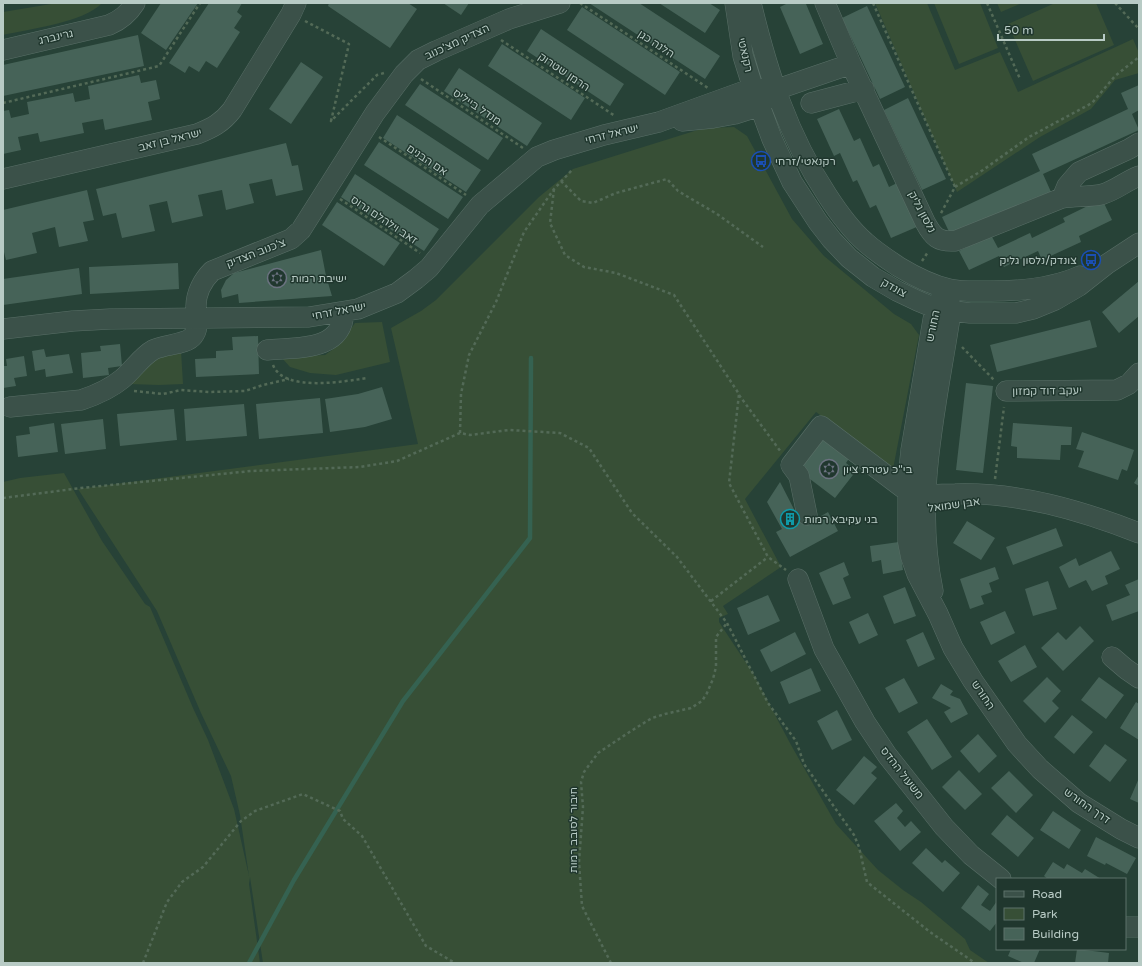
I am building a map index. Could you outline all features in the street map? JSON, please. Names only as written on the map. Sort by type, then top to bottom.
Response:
[{"type":"street","name":"גרינברג","points":[[3,50],[109,25],[120,20],[129,11],[134,3]]},
{"type":"street","name":"הצדיק מצ'כנוב","points":[[365,128],[406,72],[418,60],[436,50],[485,29],[514,11],[560,3]]},
{"type":"street","name":"רקנאטי","points":[[735,3],[744,56],[757,97]]},
{"type":"street","name":"רקנאטי","points":[[750,3],[775,90]]},
{"type":"street","name":"נלסון גליק","points":[[825,3],[851,64],[931,230],[945,241],[956,241],[1062,198],[1101,195],[1116,189],[1139,176]]},
{"type":"street","name":"ישראל בן זאב","points":[[3,179],[197,134],[212,128],[225,119],[232,110],[293,9]]},
{"type":"street","points":[[775,90],[851,64]]},
{"type":"street","points":[[811,103],[864,89]]},
{"type":"street","name":"ישראל זרחי","points":[[659,122],[713,118],[735,114],[757,97],[775,90]]},
{"type":"street","name":"צונדק","points":[[775,90],[791,131],[808,164],[836,209],[864,242],[885,258],[914,275],[948,289],[971,291],[1022,290],[1056,284],[1076,278],[1107,264]]},
{"type":"street","name":"ישראל זרחי","points":[[3,329],[110,318],[309,317],[344,312],[375,303],[397,293],[416,279],[433,263],[480,205],[537,157],[576,143],[659,122],[723,98],[757,97]]},
{"type":"street","name":"צונדק","points":[[757,97],[772,139],[792,182],[818,222],[849,258],[873,277],[911,298],[943,310],[970,313],[1016,313],[1033,309],[1055,300],[1079,286],[1139,242]]},
{"type":"street","name":"צ'כנוב הצדיק","points":[[10,407],[81,400],[106,390],[122,379],[152,350],[166,345],[186,341],[193,336],[196,330],[196,305],[204,278],[212,271],[291,239],[300,230],[365,128]]},
{"type":"street","points":[[1062,198],[1067,186],[1079,172],[1139,143]]},
{"type":"street","name":"החורש","points":[[948,289],[911,450],[916,500],[928,564],[938,614],[953,648],[973,681],[1017,744],[1040,768]]},
{"type":"street","name":"החורש","points":[[916,500],[926,470],[932,424],[948,333],[943,310]]},
{"type":"street","points":[[268,350],[312,346],[327,341],[339,332],[343,321],[344,312]]},
{"type":"street","name":"יעקב דוד קמזון","points":[[1006,391],[1117,390],[1129,384],[1139,373]]},
{"type":"street","points":[[808,515],[800,476],[791,465],[821,426],[916,500]]},
{"type":"street","name":"אבן שמואל","points":[[916,500],[1002,497],[1055,504],[1085,513],[1139,533]]},
{"type":"street","name":"משעול ההדס","points":[[798,579],[824,649],[865,722],[887,755],[944,827],[971,855],[1000,878]]},
{"type":"street","points":[[1112,657],[1139,678]]},
{"type":"street","name":"דרך החורש","points":[[1040,768],[1079,803],[1121,829],[1139,838]]},
{"type":"street","points":[[1126,926],[1139,927]]},
{"type":"path","points":[[3,103],[159,66],[200,3]]},
{"type":"path","name":"הלנה כגן","points":[[580,3],[723,98]]},
{"type":"path","points":[[873,3],[955,187]]},
{"type":"path","points":[[987,3],[1020,79]]},
{"type":"path","points":[[1115,3],[1139,29]]},
{"type":"path","points":[[293,9],[349,44],[331,121],[377,75],[391,70],[406,72]]},
{"type":"path","name":"הרמן שטרוק","points":[[485,29],[634,128]]},
{"type":"path","points":[[914,275],[931,230],[955,187],[983,170],[1029,138],[1092,103],[1115,76],[1139,57]]},
{"type":"path","name":"מנדל בייליס","points":[[406,72],[537,157]]},
{"type":"path","name":"אם הבנים","points":[[365,128],[480,205]]},
{"type":"path","points":[[460,432],[461,394],[469,355],[496,302],[524,232],[554,189],[573,169]]},
{"type":"path","points":[[562,181],[581,201],[593,203],[616,193],[667,179],[678,191],[717,214],[763,247]]},
{"type":"path","points":[[554,189],[550,222],[565,255],[584,267],[616,274],[674,295],[739,394],[791,465]]},
{"type":"path","name":"זאב וילהלם גרוס","points":[[326,190],[433,263]]},
{"type":"path","points":[[948,333],[1006,391]]},
{"type":"path","points":[[268,350],[275,371],[289,379],[308,384],[368,378]]},
{"type":"path","points":[[129,391],[144,391],[163,394],[181,390],[209,392],[245,391],[289,379]]},
{"type":"path","name":"יעקב דוד קמזון","points":[[1002,497],[1006,391]]},
{"type":"path","points":[[739,394],[730,483],[768,557],[798,579]]},
{"type":"path","points":[[3,498],[81,488],[251,471],[360,467],[397,462],[460,432],[470,435],[510,430],[560,433],[589,448],[632,512],[677,557],[727,623],[768,703],[796,741],[804,764],[854,835],[859,847],[867,882],[930,932],[975,963]]},
{"type":"path","points":[[711,601],[768,557]]},
{"type":"path","name":"חיבור לסובב רמות","points":[[611,963],[582,906],[579,862],[583,807],[581,782],[584,772],[598,753],[652,718],[691,708],[702,701],[710,686],[716,667],[716,637],[727,623]]},
{"type":"path","points":[[143,963],[167,902],[182,882],[203,867],[241,821],[255,811],[303,794],[340,811],[343,819],[362,836],[426,946],[455,963]]},
{"type":"green space","points":[[57,3],[102,3],[94,10],[70,20],[3,35],[3,12]]},
{"type":"green space","points":[[875,3],[927,3],[955,70],[1000,52],[1018,92],[1133,39],[1139,53],[1139,73],[1115,80],[1091,109],[1040,137],[957,192]]},
{"type":"green space","points":[[934,3],[980,3],[998,48],[959,64]]},
{"type":"green space","points":[[997,3],[1022,3],[1001,12]]},
{"type":"green space","points":[[1055,3],[1096,3],[1114,45],[1033,81],[1008,24]]},
{"type":"green space","points":[[734,127],[747,136],[792,219],[824,256],[894,314],[911,324],[919,335],[893,469],[816,412],[745,499],[781,567],[723,606],[728,614],[719,618],[719,622],[754,675],[791,745],[836,824],[878,870],[921,902],[965,939],[970,950],[989,963],[263,963],[250,877],[249,884],[260,963],[3,963],[3,482],[20,478],[64,473],[102,541],[145,604],[150,607],[208,740],[234,809],[249,876],[240,815],[231,776],[201,713],[157,611],[78,489],[418,444],[391,328],[421,311],[436,300],[539,197],[573,169],[704,128]]},
{"type":"green space","points":[[382,322],[390,362],[336,375],[310,373],[290,367],[281,357],[325,355],[339,345],[355,323]]},
{"type":"green space","points":[[181,351],[183,384],[129,384],[159,355]]},
{"type":"building","points":[[161,3],[198,3],[166,50],[141,33]]},
{"type":"building","points":[[209,3],[242,3],[237,12],[242,16],[234,28],[240,32],[217,68],[206,61],[199,72],[189,66],[185,73],[169,63]]},
{"type":"building","points":[[329,3],[408,3],[417,9],[390,48],[328,6]]},
{"type":"building","points":[[443,3],[469,3],[461,15]]},
{"type":"building","points":[[589,3],[639,3],[720,56],[705,79]]},
{"type":"building","points":[[659,3],[709,3],[720,10],[705,33]]},
{"type":"building","points":[[788,3],[809,3],[806,4],[823,44],[800,54],[780,7]]},
{"type":"building","points":[[867,6],[905,87],[880,99],[842,18]]},
{"type":"building","points":[[582,7],[680,72],[665,95],[567,30]]},
{"type":"building","points":[[541,29],[624,84],[610,106],[527,51]]},
{"type":"building","points":[[138,35],[144,66],[3,96],[3,65]]},
{"type":"building","points":[[502,44],[585,98],[571,120],[488,66]]},
{"type":"building","points":[[301,62],[323,77],[291,124],[269,109]]},
{"type":"building","points":[[459,68],[542,123],[527,146],[444,91]]},
{"type":"building","points":[[139,75],[141,83],[156,80],[160,99],[148,102],[152,120],[105,130],[103,119],[82,123],[84,133],[40,142],[38,133],[18,137],[21,150],[3,154],[3,111],[9,110],[11,118],[29,114],[27,102],[73,93],[75,102],[90,99],[88,86]]},
{"type":"building","points":[[420,84],[503,138],[488,160],[405,105]]},
{"type":"building","points":[[1139,85],[1139,110],[1132,114],[1139,130],[1043,174],[1051,192],[952,238],[942,217],[1040,171],[1032,154],[1128,109],[1121,93]]},
{"type":"building","points":[[908,98],[946,179],[922,190],[884,110]]},
{"type":"building","points":[[839,109],[854,141],[860,138],[873,167],[879,164],[889,187],[899,182],[919,226],[891,238],[876,205],[870,208],[857,180],[853,182],[840,153],[834,156],[817,119]]},
{"type":"building","points":[[397,115],[481,170],[466,192],[383,138]]},
{"type":"building","points":[[379,142],[463,197],[448,219],[364,165]]},
{"type":"building","points":[[286,143],[292,166],[298,165],[303,190],[276,196],[272,179],[249,184],[254,203],[226,210],[222,190],[198,195],[203,216],[172,223],[167,201],[149,205],[155,231],[122,238],[116,213],[103,216],[96,189]]},
{"type":"building","points":[[355,174],[439,229],[424,251],[341,197]]},
{"type":"building","points":[[87,190],[94,220],[83,222],[88,241],[59,247],[55,227],[32,233],[37,253],[6,260],[3,248],[3,210]]},
{"type":"building","points":[[1102,199],[1112,220],[1079,236],[1081,242],[1042,260],[1038,251],[1004,267],[999,256],[969,270],[959,251],[991,235],[998,248],[1030,233],[1032,238],[1065,222],[1063,218]]},
{"type":"building","points":[[337,202],[400,243],[384,266],[322,225]]},
{"type":"building","name":"ישיבת רמות","points":[[321,250],[332,296],[239,303],[238,294],[222,298],[221,290],[226,280],[234,273]]},
{"type":"building","points":[[178,263],[179,289],[90,294],[89,267]]},
{"type":"building","points":[[79,268],[82,294],[3,305],[3,279]]},
{"type":"building","points":[[1139,281],[1139,316],[1119,333],[1102,312]]},
{"type":"building","points":[[1090,320],[1097,347],[997,372],[990,345]]},
{"type":"building","points":[[258,336],[259,374],[196,377],[195,359],[216,358],[216,351],[233,350],[232,337]]},
{"type":"building","points":[[120,344],[122,366],[108,368],[109,375],[83,378],[81,353],[101,351],[100,346]]},
{"type":"building","points":[[44,349],[46,357],[69,354],[73,373],[46,377],[45,369],[35,371],[32,351]]},
{"type":"building","points":[[24,356],[27,376],[14,378],[16,386],[3,388],[3,366],[7,366],[6,359]]},
{"type":"building","points":[[966,383],[993,386],[983,473],[956,470]]},
{"type":"building","points":[[382,387],[392,419],[365,427],[330,432],[325,399],[358,394]]},
{"type":"building","points":[[320,398],[323,433],[259,439],[256,404]]},
{"type":"building","points":[[244,404],[247,436],[186,441],[184,409]]},
{"type":"building","points":[[174,409],[177,440],[120,446],[117,414]]},
{"type":"building","points":[[103,419],[106,449],[65,454],[61,424]]},
{"type":"building","points":[[54,423],[58,452],[18,457],[16,436],[30,434],[29,427]]},
{"type":"building","points":[[1013,423],[1072,427],[1071,445],[1061,445],[1060,460],[1017,458],[1017,447],[1011,446]]},
{"type":"building","points":[[1082,432],[1134,450],[1127,471],[1122,469],[1118,480],[1078,467],[1084,451],[1076,449]]},
{"type":"building","name":"בי\"כ עטרת ציון","points":[[825,437],[850,457],[846,463],[856,471],[835,498],[806,476],[801,467]]},
{"type":"building","points":[[1139,475],[1139,486],[1134,483]]},
{"type":"building","name":"בני עקיבא רמות","points":[[780,482],[798,517],[811,522],[828,512],[838,531],[790,557],[776,532],[782,529],[767,502]]},
{"type":"building","points":[[967,521],[995,538],[981,560],[953,543]]},
{"type":"building","points":[[1056,528],[1063,546],[1013,565],[1006,547]]},
{"type":"building","points":[[899,542],[903,570],[883,574],[881,560],[872,562],[870,546]]},
{"type":"building","points":[[1111,551],[1120,569],[1105,576],[1108,584],[1092,591],[1086,580],[1069,588],[1059,567],[1076,558],[1079,566]]},
{"type":"building","points":[[844,562],[849,575],[843,578],[851,598],[833,605],[819,573]]},
{"type":"building","points":[[995,567],[999,579],[989,583],[992,592],[981,596],[984,604],[970,609],[960,579]]},
{"type":"building","points":[[1139,579],[1139,611],[1112,621],[1106,605],[1130,595],[1125,585]]},
{"type":"building","points":[[1048,581],[1057,609],[1033,616],[1025,589]]},
{"type":"building","points":[[905,587],[916,616],[894,624],[883,596]]},
{"type":"building","points":[[768,595],[780,621],[748,635],[737,608]]},
{"type":"building","points":[[1005,611],[1015,633],[991,645],[980,622]]},
{"type":"building","points":[[868,613],[878,635],[859,644],[849,622]]},
{"type":"building","points":[[1080,626],[1094,641],[1063,671],[1041,648],[1058,632],[1066,640]]},
{"type":"building","points":[[795,632],[806,654],[771,672],[760,650]]},
{"type":"building","points":[[923,632],[935,659],[918,667],[906,640]]},
{"type":"building","points":[[1025,645],[1037,667],[1011,682],[998,661]]},
{"type":"building","points":[[811,668],[821,691],[789,704],[780,682]]},
{"type":"building","points":[[1047,677],[1061,691],[1052,701],[1059,708],[1045,723],[1023,701]]},
{"type":"building","points":[[1099,677],[1124,695],[1106,719],[1081,700]]},
{"type":"building","points":[[904,678],[918,703],[899,713],[885,688]]},
{"type":"building","points":[[941,684],[953,691],[950,695],[960,699],[968,714],[951,723],[944,712],[951,708],[932,698]]},
{"type":"building","points":[[1136,702],[1139,704],[1139,740],[1120,728]]},
{"type":"building","points":[[837,710],[852,740],[832,750],[817,721]]},
{"type":"building","points":[[1072,715],[1093,732],[1074,754],[1054,737]]},
{"type":"building","points":[[927,719],[952,757],[932,770],[907,732]]},
{"type":"building","points":[[978,734],[997,756],[979,773],[960,751]]},
{"type":"building","points":[[1105,744],[1127,760],[1110,782],[1089,766]]},
{"type":"building","points":[[864,756],[877,767],[871,773],[877,778],[854,805],[836,790]]},
{"type":"building","points":[[959,770],[982,794],[965,810],[942,787]]},
{"type":"building","points":[[1009,771],[1033,795],[1016,813],[991,788]]},
{"type":"building","points":[[1139,778],[1139,803],[1130,799]]},
{"type":"building","points":[[896,803],[903,811],[897,818],[905,827],[911,821],[921,832],[900,851],[874,821]]},
{"type":"building","points":[[1053,811],[1081,830],[1069,849],[1040,830]]},
{"type":"building","points":[[1007,815],[1034,838],[1018,857],[991,834]]},
{"type":"building","points":[[1096,837],[1136,858],[1127,874],[1106,863],[1105,865],[1087,856]]},
{"type":"building","points":[[926,848],[942,863],[945,860],[960,873],[943,892],[912,863]]},
{"type":"building","points":[[1053,862],[1064,869],[1067,864],[1082,873],[1085,869],[1099,878],[1047,878],[1044,876]]},
{"type":"building","points":[[978,885],[989,894],[981,905],[990,911],[996,902],[996,923],[990,931],[961,908]]},
{"type":"building","points":[[1011,950],[1040,950],[1034,963],[1024,963],[1008,956]]},
{"type":"building","points":[[1077,950],[1109,953],[1108,963],[1075,963]]},
{"type":"waterway","points":[[249,963],[294,880],[403,701],[530,538],[531,358]]},
{"type":"place","name":"רקנאטי/זרחי","points":[[761,161]]},
{"type":"place","name":"צונדק/נלסון גליק","points":[[1091,260]]},
{"type":"place","name":"ישיבת רמות","points":[[277,278]]},
{"type":"place","name":"בי\"כ עטרת ציון","points":[[829,469]]},
{"type":"place","name":"בני עקיבא רמות","points":[[790,519]]}]
